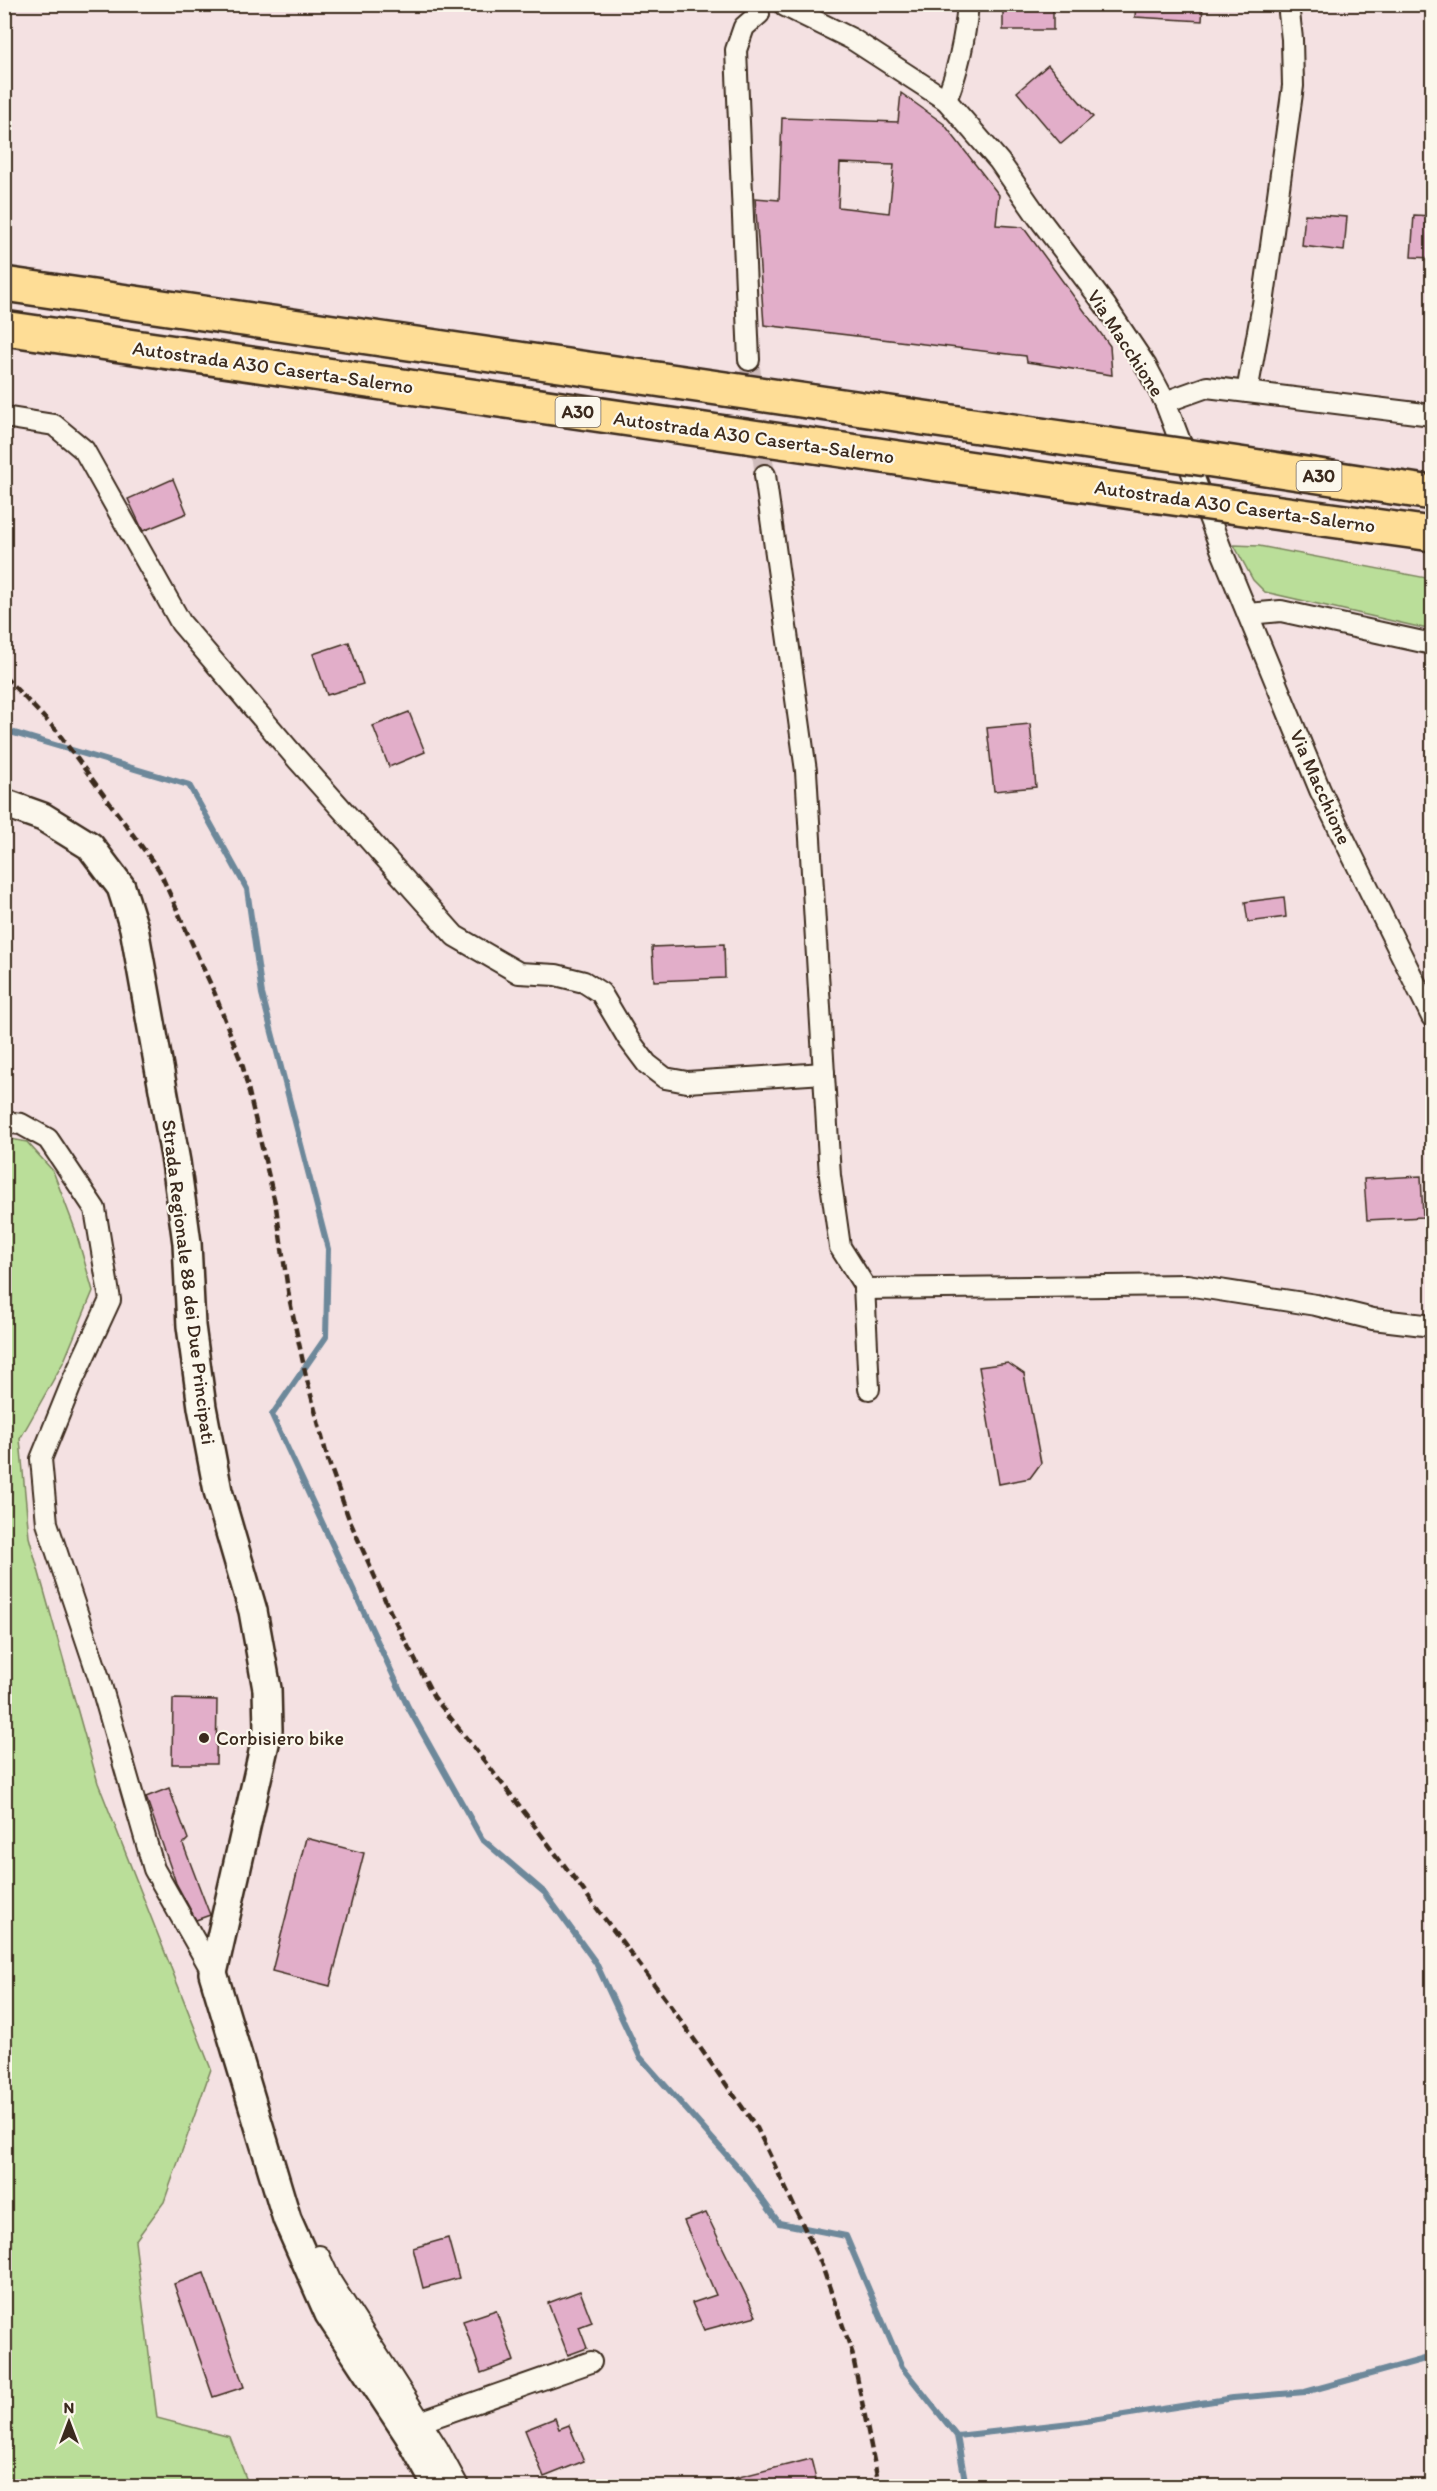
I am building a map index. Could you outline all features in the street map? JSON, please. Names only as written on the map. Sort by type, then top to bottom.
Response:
[{"type":"highway","name":"A30","points":[[4,284],[1432,493]]},
{"type":"highway","name":"Autostrada A30 Caserta-Salerno","points":[[4,328],[1432,534]]},
{"type":"highway","points":[[1206,459],[1350,468],[1432,476]]},
{"type":"main road","name":"Strada Regionale 88 dei Due Principati","points":[[4,803],[43,817],[90,846],[121,887],[134,928],[149,1003],[185,1231],[191,1326],[202,1407],[218,1491],[253,1611],[267,1689],[268,1730],[213,1973],[287,2219],[328,2314],[408,2434],[437,2487]]},
{"type":"street","points":[[946,100],[962,49],[968,4]]},
{"type":"street","points":[[1247,392],[1263,304],[1293,86],[1292,39],[1288,4]]},
{"type":"street","points":[[749,360],[736,50],[744,27],[755,9],[774,16],[785,5]]},
{"type":"street","name":"Via Macchione","points":[[785,5],[852,39],[946,100],[999,161],[1146,366],[1165,402],[1320,790],[1432,1017]]},
{"type":"street","points":[[1165,402],[1208,387],[1432,415]]},
{"type":"street","points":[[4,417],[54,424],[84,450],[181,623],[297,759],[455,936],[519,974],[556,975],[584,982],[601,993],[629,1040],[647,1064],[665,1078],[687,1082],[824,1073]]},
{"type":"street","points":[[765,475],[806,771],[830,1176],[840,1247],[864,1289],[869,1389]]},
{"type":"street","points":[[1248,614],[1281,611],[1432,644]]},
{"type":"street","points":[[4,1122],[21,1124],[48,1139],[95,1209],[110,1300],[73,1380],[41,1459],[47,1523],[99,1678],[154,1869],[213,1973]]},
{"type":"street","points":[[864,1289],[1187,1285],[1305,1303],[1373,1319],[1432,1326]]},
{"type":"street","points":[[319,2256],[331,2282],[420,2422],[458,2487]]},
{"type":"street","points":[[420,2422],[591,2362]]},
{"type":"green space","points":[[1234,545],[1259,546],[1432,579],[1432,630],[1265,592],[1253,580]]},
{"type":"green space","points":[[5,1138],[27,1142],[53,1171],[75,1229],[93,1291],[64,1361],[20,1439],[29,1537],[98,1783],[211,2069],[164,2202],[135,2241],[157,2418],[230,2437],[249,2486],[5,2486]]},
{"type":"building","points":[[1003,4],[1053,4],[1053,30],[1003,30]]},
{"type":"building","points":[[1136,4],[1203,4],[1202,21],[1135,17]]},
{"type":"building","points":[[1048,65],[1093,117],[1061,144],[1017,92]]},
{"type":"building","points":[[901,93],[944,124],[999,195],[996,225],[1023,227],[1110,346],[1112,375],[1027,362],[1026,356],[764,325],[755,198],[779,200],[782,118],[898,122]],"holes":[[[840,163],[894,165],[889,213],[838,207]]]},
{"type":"building","points":[[1305,214],[1347,217],[1344,251],[1302,246]]},
{"type":"building","points":[[1414,215],[1432,216],[1432,258],[1411,257]]},
{"type":"building","points":[[173,479],[187,513],[143,531],[128,499]]},
{"type":"building","points":[[349,642],[363,684],[327,695],[313,654]]},
{"type":"building","points":[[409,712],[425,752],[389,767],[373,726]]},
{"type":"building","points":[[1030,724],[1036,787],[994,791],[987,728]]},
{"type":"building","points":[[1284,897],[1286,917],[1248,922],[1245,902]]},
{"type":"building","points":[[724,944],[725,978],[654,981],[652,947]]},
{"type":"building","points":[[1421,1176],[1423,1217],[1367,1220],[1364,1179]]},
{"type":"building","points":[[1008,1363],[1024,1374],[1041,1463],[1030,1478],[999,1484],[979,1367]]},
{"type":"building","points":[[173,1699],[217,1700],[216,1764],[172,1764]]},
{"type":"building","points":[[169,1788],[188,1839],[183,1844],[210,1915],[196,1920],[176,1883],[146,1797]]},
{"type":"building","points":[[306,1838],[364,1853],[330,1986],[272,1971]]},
{"type":"building","points":[[706,2213],[756,2316],[704,2330],[692,2303],[716,2295],[684,2221]]},
{"type":"building","points":[[448,2238],[459,2278],[423,2288],[413,2248]]},
{"type":"building","points":[[204,2273],[244,2387],[213,2397],[174,2284]]},
{"type":"building","points":[[580,2291],[592,2322],[579,2327],[587,2348],[568,2355],[548,2303]]},
{"type":"building","points":[[496,2310],[514,2361],[481,2373],[463,2321]]},
{"type":"building","points":[[555,2418],[559,2429],[569,2425],[584,2461],[544,2477],[525,2430]]},
{"type":"building","points":[[811,2459],[818,2487],[724,2487],[723,2481]]},
{"type":"waterway","points":[[4,730],[189,785],[247,889],[262,994],[328,1249],[326,1337],[272,1415],[408,1707],[482,1839],[545,1893],[596,1963],[640,2057],[746,2177],[779,2223],[846,2236],[902,2367],[957,2436],[966,2486]]},
{"type":"waterway","points":[[957,2436],[1079,2422],[1233,2398],[1305,2392],[1432,2357]]},
{"type":"tunnel","points":[[749,360],[765,475]]},
{"type":"railway","points":[[4,676],[56,730],[159,870],[215,994],[243,1067],[276,1207],[289,1297],[306,1376],[328,1460],[349,1519],[390,1611],[434,1697],[669,2004],[757,2128],[821,2263],[852,2352],[879,2486]]},
{"type":"place","name":"Corbisiero bike","points":[[204,1738]]}]
